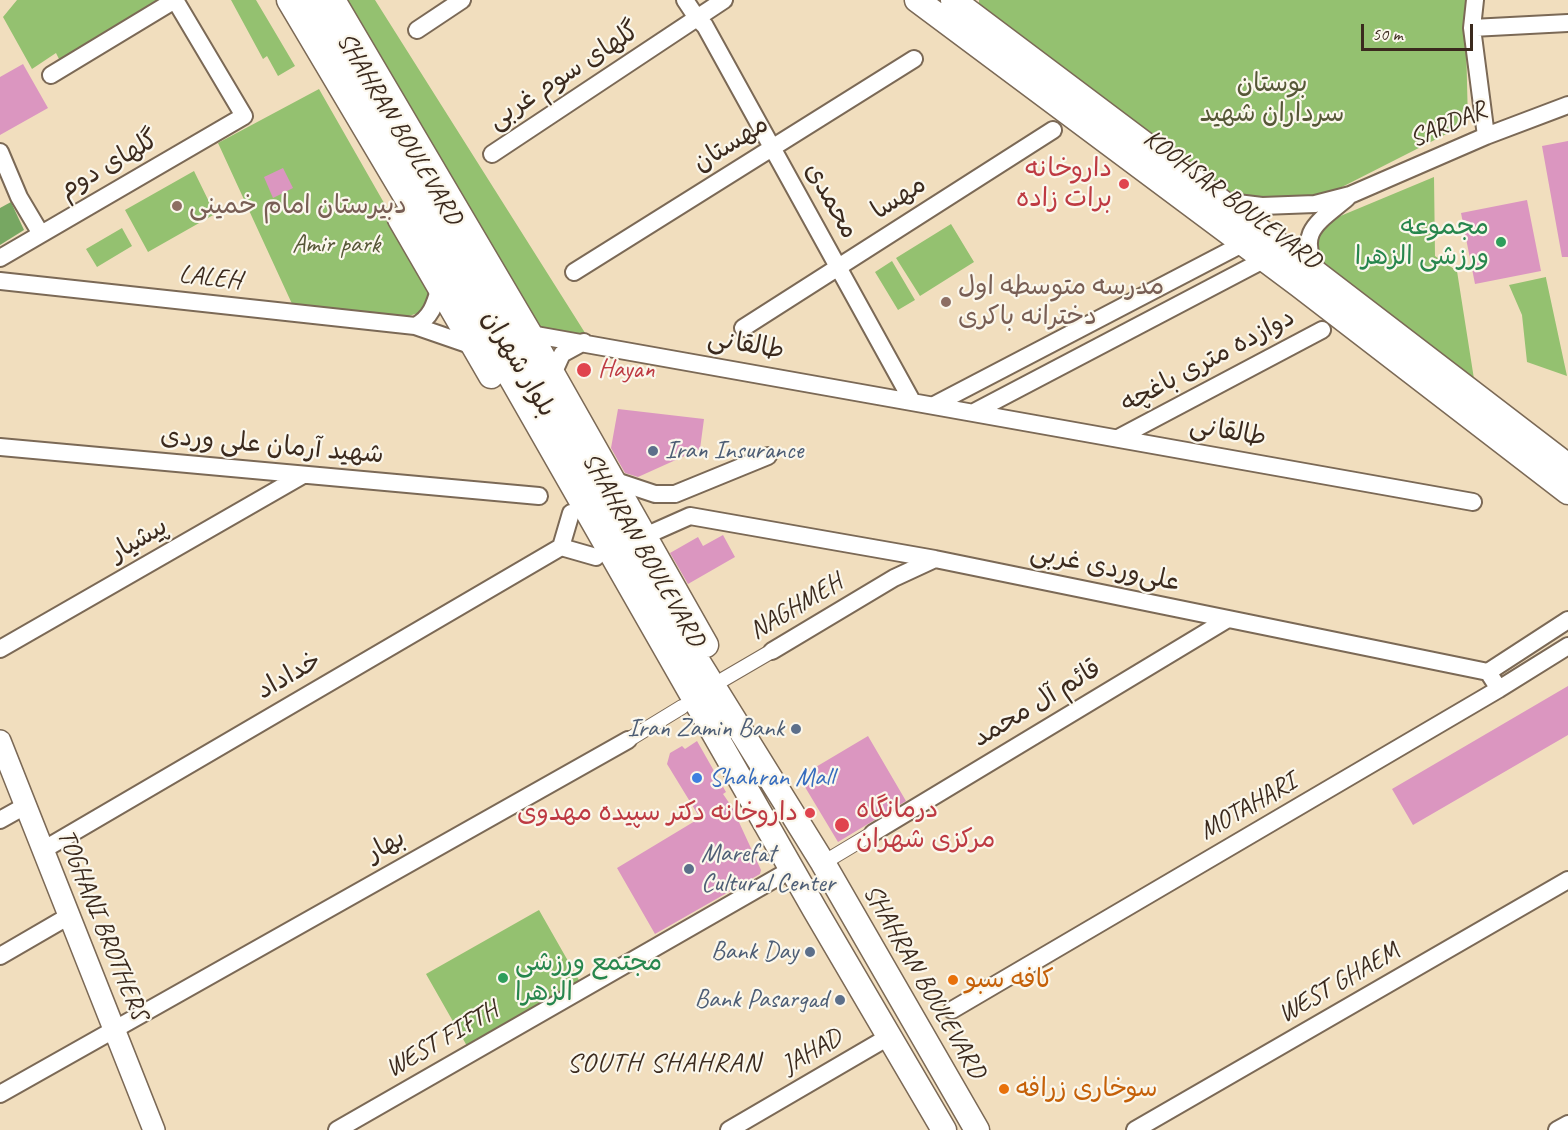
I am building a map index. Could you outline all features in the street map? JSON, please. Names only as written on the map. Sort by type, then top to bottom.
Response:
[{"type":"main road","name":"بلوار شهران","points":[[271,0],[440,287],[682,707],[735,745]]},
{"type":"main road","name":"SHAHRAN BOULEVARD","points":[[290,0],[735,745],[823,863],[977,1130]]},
{"type":"main road","name":"SHAHRAN BOULEVARD","points":[[309,0],[459,251],[692,652],[792,869],[944,1130]]},
{"type":"main road","name":"SHAHRAN BOULEVARD","points":[[333,0],[530,334],[740,707],[735,745]]},
{"type":"main road","name":"KOOHSAR BOULEVARD","points":[[918,0],[1275,255],[1568,492]]},
{"type":"main road","name":"KOOHSAR BOULEVARD","points":[[953,0],[978,11],[1221,201],[1253,239]]},
{"type":"main road","name":"KOOHSAR BOULEVARD","points":[[1275,255],[1321,276],[1568,466]]},
{"type":"street","points":[[51,75],[175,0]]},
{"type":"street","name":"گلهای دوم","points":[[0,258],[244,117],[175,0]]},
{"type":"street","points":[[417,30],[462,0]]},
{"type":"street","name":"محمدی","points":[[685,0],[701,14],[912,401]]},
{"type":"street","name":"گلهای سوم غربی","points":[[492,154],[724,0]]},
{"type":"street","points":[[1475,0],[1472,28],[1486,136]]},
{"type":"street","points":[[1472,28],[1568,22]]},
{"type":"street","name":"مهستان","points":[[574,272],[914,59]]},
{"type":"street","name":"SARDAR","points":[[1221,201],[1262,206],[1315,204],[1350,195],[1486,136],[1568,105]]},
{"type":"street","name":"مهسا","points":[[743,328],[1053,130]]},
{"type":"street","points":[[0,152],[19,197],[41,234]]},
{"type":"street","name":"SARDAR","points":[[1321,276],[1309,256],[1307,247],[1310,236],[1323,219],[1350,195]]},
{"type":"street","points":[[934,405],[1253,239]]},
{"type":"street","points":[[974,412],[1275,255]]},
{"type":"street","name":"LALEH","points":[[0,281],[415,326],[473,346]]},
{"type":"street","points":[[415,326],[424,322],[429,315],[440,287]]},
{"type":"street","name":"دوازده متری باغچه","points":[[1118,438],[1323,330]]},
{"type":"street","name":"طالقانی","points":[[530,334],[1473,502]]},
{"type":"street","points":[[553,374],[562,354],[584,342]]},
{"type":"street","name":"شهید آرمان علی وردی","points":[[0,447],[539,496]]},
{"type":"street","points":[[613,480],[655,494],[675,494],[768,456]]},
{"type":"street","name":"پیشیار","points":[[0,649],[303,475]]},
{"type":"street","points":[[645,536],[690,516],[686,490]]},
{"type":"street","points":[[571,513],[563,542],[596,557]]},
{"type":"street","name":"علی‌وردی غربی","points":[[690,516],[935,559],[1488,672]]},
{"type":"street","name":"خداداد","points":[[43,850],[563,542]]},
{"type":"street","points":[[891,551],[894,578]]},
{"type":"street","name":"NAGHMEH","points":[[724,679],[894,578],[935,559]]},
{"type":"street","name":"قائم آل محمد","points":[[873,833],[1228,619]]},
{"type":"street","points":[[1499,689],[1488,672],[1568,620]]},
{"type":"street","name":"MOTAHARI","points":[[952,1010],[1499,689],[1568,646]]},
{"type":"street","name":"بهار","points":[[0,1094],[628,740],[682,707]]},
{"type":"street","name":"TOGHANI BROTHERS","points":[[0,741],[154,1130]]},
{"type":"street","points":[[0,820],[25,806]]},
{"type":"street","points":[[823,863],[873,833]]},
{"type":"street","name":"WEST FIFTH","points":[[337,1130],[792,869]]},
{"type":"street","name":"WEST GHAEM","points":[[1135,1130],[1568,880]]},
{"type":"street","points":[[0,956],[69,916]]},
{"type":"street","name":"JAHAD","points":[[729,1130],[890,1036]]},
{"type":"street","points":[[1557,1130],[1568,1124]]},
{"type":"green space","points":[[17,0],[160,0],[63,60],[59,59],[56,53],[32,69],[3,17]]},
{"type":"green space","points":[[231,0],[256,0],[295,66],[278,76],[267,56],[263,59]]},
{"type":"green space","points":[[340,0],[375,0],[587,336],[547,330],[530,322]]},
{"type":"green space","name":"بوستان سرداران شهید","points":[[979,0],[1465,0],[1468,123],[1338,189],[1315,198],[1247,199],[1230,193],[1049,65],[979,7]]},
{"type":"green space","name":"Amir park","points":[[319,89],[432,287],[424,311],[403,318],[293,306],[218,143]]},
{"type":"green space","points":[[194,171],[215,214],[148,252],[125,210]]},
{"type":"green space","points":[[1434,177],[1435,256],[1457,271],[1474,379],[1319,266],[1312,245],[1326,222]]},
{"type":"green space","points":[[11,202],[24,230],[0,245],[0,208]]},
{"type":"green space","points":[[951,224],[974,262],[920,296],[896,258]]},
{"type":"green space","points":[[122,228],[132,246],[97,267],[86,249]]},
{"type":"green space","points":[[892,261],[915,300],[898,310],[875,272]]},
{"type":"green space","points":[[1546,277],[1567,376],[1527,362],[1522,315],[1509,285]]},
{"type":"green space","name":"مجتمع ورزشی الزهرا","points":[[539,910],[580,982],[467,1046],[426,974]]},
{"type":"building","points":[[23,64],[48,108],[0,135],[0,77]]},
{"type":"building","points":[[1568,141],[1568,257],[1562,257],[1542,146]]},
{"type":"building","points":[[283,168],[293,188],[273,198],[264,177]]},
{"type":"building","name":"مجموعه ورزشی الزهرا","points":[[1527,200],[1541,271],[1475,284],[1461,213]]},
{"type":"building","points":[[618,409],[704,419],[700,449],[638,477],[625,473],[611,448]]},
{"type":"building","points":[[723,535],[735,557],[688,584],[670,553],[698,537],[703,546]]},
{"type":"building","points":[[1568,686],[1568,735],[1413,825],[1392,789]]},
{"type":"building","points":[[868,736],[906,801],[838,842],[799,777]]},
{"type":"building","name":"Marefat Cultural Center","points":[[697,741],[726,792],[723,794],[732,807],[761,870],[760,874],[655,934],[617,868],[700,818],[667,764],[670,753],[682,746],[685,749]]},
{"type":"place","name":"داروخانه برات زاده","points":[[1124,184]]},
{"type":"place","name":"دبیرستان امام خمینی","points":[[177,206]]},
{"type":"place","name":"مجموعه ورزشی الزهرا","points":[[1501,242]]},
{"type":"place","name":"مدرسه متوسطه اول دخترانه باکری","points":[[946,302]]},
{"type":"place","name":"Hayan","points":[[584,370]]},
{"type":"place","name":"Iran Insurance","points":[[653,451]]},
{"type":"place","name":"Iran Zamin Bank","points":[[796,729]]},
{"type":"place","name":"Shahran Mall","points":[[697,778]]},
{"type":"place","name":"داروخانه دکتر سپیده مهدوی","points":[[810,813]]},
{"type":"place","name":"درمانگاه مرکزی شهران","points":[[842,825]]},
{"type":"place","name":"Marefat Cultural Center","points":[[689,869]]},
{"type":"place","name":"Bank Day","points":[[810,952]]},
{"type":"place","name":"مجتمع ورزشی الزهرا","points":[[503,978]]},
{"type":"place","name":"کافه سبو","points":[[953,980]]},
{"type":"place","name":"Bank Pasargad","points":[[840,1000]]},
{"type":"place","name":"سوخاری زرافه","points":[[1004,1089]]},
{"type":"district","name":"SOUTH SHAHRAN","points":[[664,1064]]}]
